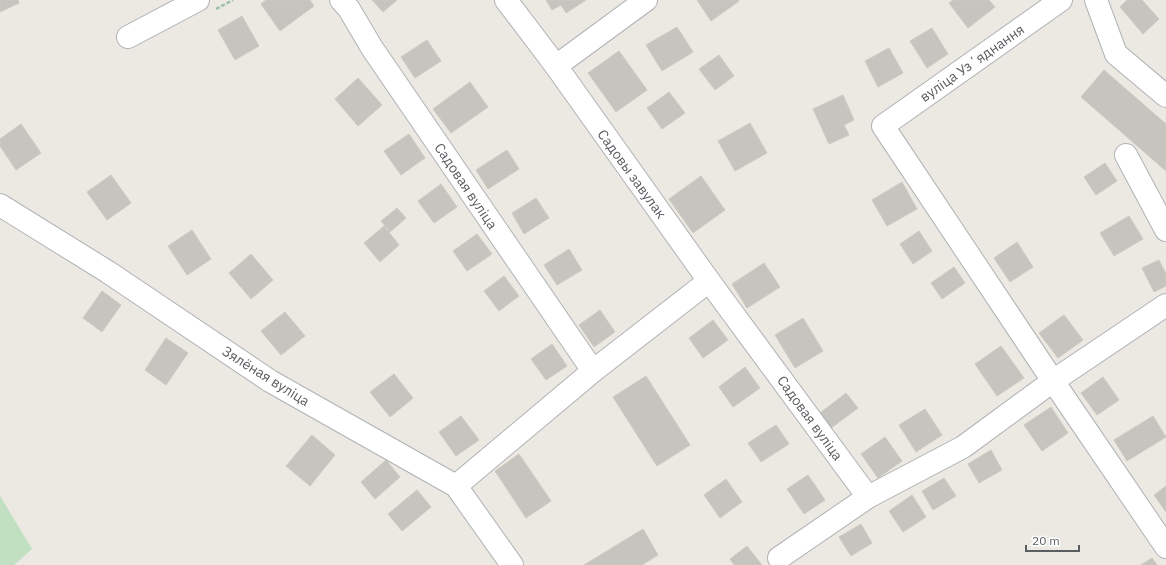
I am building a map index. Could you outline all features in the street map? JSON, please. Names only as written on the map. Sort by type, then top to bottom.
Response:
[{"type":"street","points":[[128,37],[198,0]]},
{"type":"street","name":"Садовая вуліца","points":[[341,0],[349,9],[372,48],[592,370]]},
{"type":"street","name":"Садовы завулак","points":[[506,0],[556,66],[709,282]]},
{"type":"street","points":[[556,66],[646,0]]},
{"type":"street","name":"вуліца Узʼяднання","points":[[1053,381],[883,126],[1061,0]]},
{"type":"street","points":[[1096,0],[1116,54],[1166,96]]},
{"type":"street","points":[[1126,154],[1166,230]]},
{"type":"street","name":"Зялёная вуліца","points":[[0,205],[108,272],[270,381],[456,486],[512,565]]},
{"type":"street","points":[[456,486],[592,370],[709,282]]},
{"type":"street","name":"Садовая вуліца","points":[[709,282],[868,497]]},
{"type":"street","points":[[779,558],[868,497],[963,447],[1053,381],[1166,305]]},
{"type":"street","points":[[1053,381],[1166,547]]},
{"type":"green space","points":[[0,496],[32,549],[14,565],[0,565]]},
{"type":"building","points":[[0,0],[18,0],[19,3],[0,12]]},
{"type":"building","points":[[266,0],[310,0],[314,6],[280,31],[261,4]]},
{"type":"building","points":[[372,0],[397,0],[383,12]]},
{"type":"building","points":[[546,0],[586,0],[566,13],[561,5],[552,10]]},
{"type":"building","points":[[697,0],[738,0],[739,1],[711,21]]},
{"type":"building","points":[[953,0],[989,0],[995,7],[968,28],[949,3]]},
{"type":"building","points":[[1127,0],[1142,0],[1159,19],[1143,34],[1120,7]]},
{"type":"building","points":[[242,16],[259,46],[235,60],[218,30]]},
{"type":"building","points":[[677,27],[693,52],[662,71],[646,45]]},
{"type":"building","points":[[932,28],[948,54],[927,68],[910,41]]},
{"type":"building","points":[[427,40],[441,61],[415,78],[401,57]]},
{"type":"building","points":[[889,48],[903,73],[878,87],[865,61]]},
{"type":"building","points":[[619,51],[647,90],[616,112],[588,73]]},
{"type":"building","points":[[719,55],[734,76],[715,90],[699,69]]},
{"type":"building","points":[[1104,70],[1166,124],[1166,171],[1081,97]]},
{"type":"building","points":[[358,78],[382,105],[358,126],[335,99]]},
{"type":"building","points":[[470,82],[488,107],[451,133],[433,109]]},
{"type":"building","points":[[669,92],[685,113],[662,129],[647,108]]},
{"type":"building","points":[[843,95],[854,120],[844,125],[849,135],[829,144],[813,109]]},
{"type":"building","points":[[750,123],[767,153],[735,171],[718,141]]},
{"type":"building","points":[[21,124],[41,153],[16,170],[0,146],[0,139]]},
{"type":"building","points":[[409,134],[425,158],[401,175],[384,151]]},
{"type":"building","points":[[507,150],[519,169],[488,189],[476,170]]},
{"type":"building","points":[[1105,163],[1117,181],[1096,195],[1084,177]]},
{"type":"building","points":[[111,175],[131,203],[107,220],[87,192]]},
{"type":"building","points":[[701,176],[725,210],[693,233],[669,199]]},
{"type":"building","points":[[902,182],[917,209],[887,226],[872,200]]},
{"type":"building","points":[[441,184],[457,207],[434,223],[418,201]]},
{"type":"building","points":[[536,198],[549,218],[524,234],[512,213]]},
{"type":"building","points":[[397,208],[406,218],[390,232],[381,221]]},
{"type":"building","points":[[1129,216],[1143,239],[1114,256],[1100,233]]},
{"type":"building","points":[[384,226],[399,245],[380,262],[364,243]]},
{"type":"building","points":[[192,230],[211,259],[187,275],[168,246]]},
{"type":"building","points":[[919,231],[932,251],[913,264],[900,244]]},
{"type":"building","points":[[477,234],[492,254],[467,271],[453,251]]},
{"type":"building","points":[[1017,242],[1033,267],[1010,282],[994,258]]},
{"type":"building","points":[[569,249],[582,270],[557,285],[544,265]]},
{"type":"building","points":[[251,254],[273,280],[251,299],[229,273]]},
{"type":"building","points":[[1159,260],[1166,274],[1166,286],[1154,292],[1142,268]]},
{"type":"building","points":[[764,263],[780,287],[747,308],[732,284]]},
{"type":"building","points":[[954,267],[965,283],[942,299],[931,283]]},
{"type":"building","points":[[504,276],[519,296],[499,311],[484,291]]},
{"type":"building","points":[[102,291],[121,305],[102,332],[83,318]]},
{"type":"building","points":[[600,310],[615,332],[594,347],[579,325]]},
{"type":"building","points":[[285,312],[305,336],[281,355],[261,331]]},
{"type":"building","points":[[1064,315],[1083,340],[1058,358],[1039,333]]},
{"type":"building","points":[[803,318],[823,351],[795,368],[775,335]]},
{"type":"building","points":[[713,320],[728,340],[703,358],[689,338]]},
{"type":"building","points":[[166,338],[188,353],[166,385],[145,370]]},
{"type":"building","points":[[552,344],[567,366],[546,380],[531,359]]},
{"type":"building","points":[[1001,346],[1024,378],[997,396],[975,364]]},
{"type":"building","points":[[745,367],[760,388],[733,407],[719,387]]},
{"type":"building","points":[[394,374],[413,398],[390,417],[370,392]]},
{"type":"building","points":[[646,376],[690,445],[657,466],[613,397]]},
{"type":"building","points":[[1103,377],[1119,400],[1097,415],[1081,393]]},
{"type":"building","points":[[846,393],[858,408],[831,428],[820,413]]},
{"type":"building","points":[[1051,407],[1068,433],[1042,451],[1024,425]]},
{"type":"building","points":[[925,409],[942,435],[916,452],[899,425]]},
{"type":"building","points":[[461,416],[479,440],[456,456],[439,432]]},
{"type":"building","points":[[1153,416],[1166,437],[1127,461],[1114,440]]},
{"type":"building","points":[[776,425],[789,444],[761,462],[748,443]]},
{"type":"building","points":[[312,435],[335,455],[310,486],[286,466]]},
{"type":"building","points":[[885,437],[902,461],[878,478],[861,454]]},
{"type":"building","points":[[991,450],[1002,470],[979,483],[968,464]]},
{"type":"building","points":[[519,454],[551,501],[526,518],[495,471]]},
{"type":"building","points":[[386,460],[400,477],[375,499],[361,482]]},
{"type":"building","points":[[808,475],[825,500],[804,514],[787,489]]},
{"type":"building","points":[[944,478],[956,496],[933,510],[922,491]]},
{"type":"building","points":[[726,479],[742,502],[720,518],[704,495]]},
{"type":"building","points":[[1166,486],[1166,512],[1154,495]]},
{"type":"building","points":[[417,490],[431,507],[402,531],[388,514]]},
{"type":"building","points":[[912,495],[926,517],[903,532],[889,511]]},
{"type":"building","points":[[861,524],[872,543],[851,556],[839,537]]},
{"type":"building","points":[[643,529],[658,555],[642,565],[584,565]]},
{"type":"building","points":[[747,546],[762,565],[734,565],[730,559]]},
{"type":"building","points":[[1152,558],[1157,565],[1141,565]]}]
